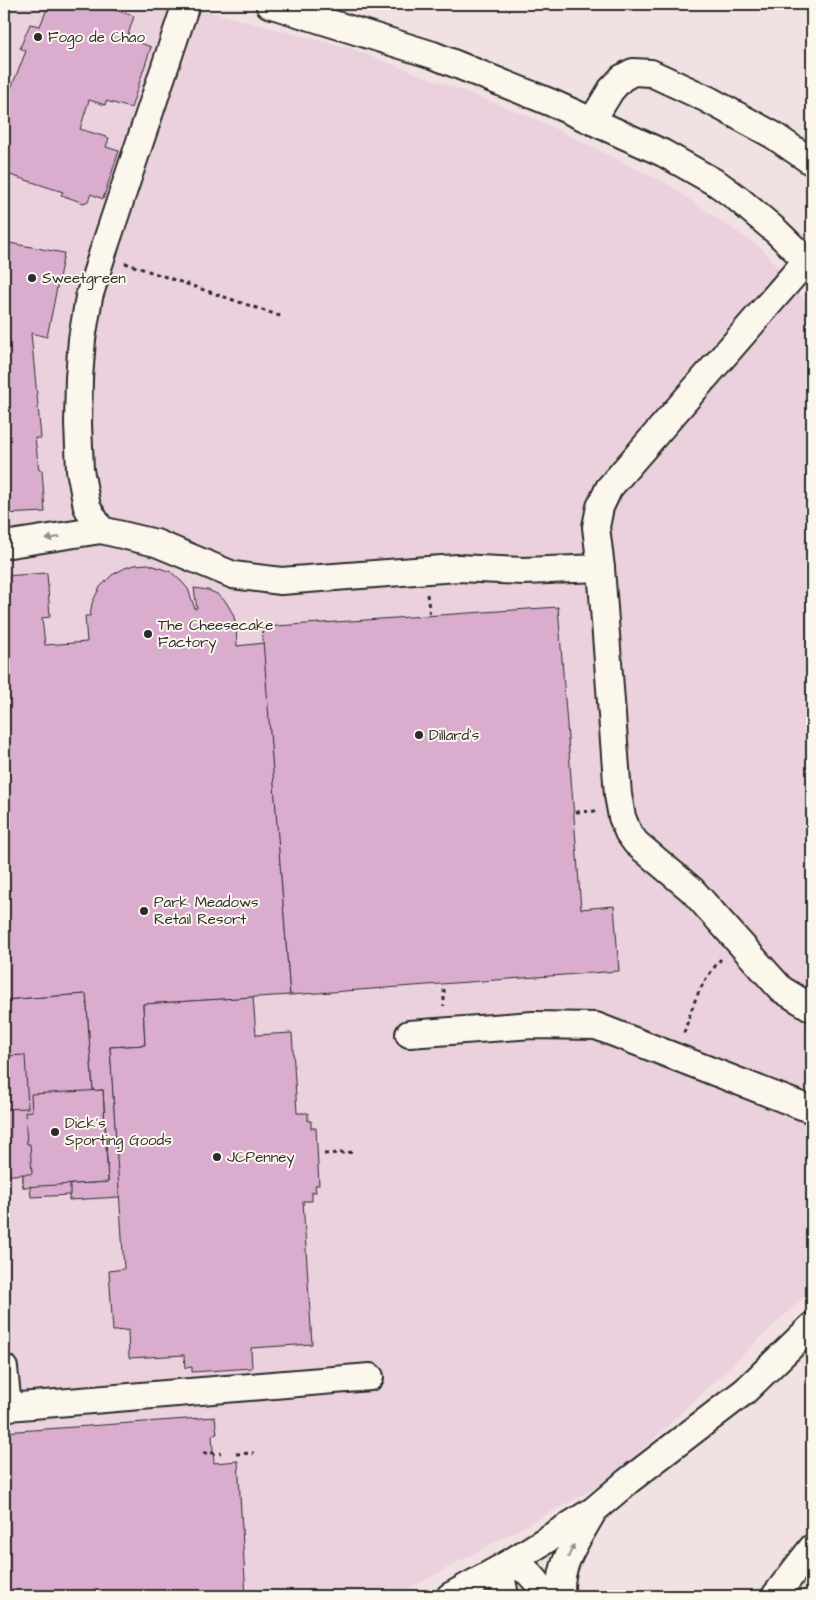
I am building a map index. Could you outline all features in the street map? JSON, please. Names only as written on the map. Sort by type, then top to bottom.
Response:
[{"type":"street","points":[[101,530],[87,507],[80,470],[78,378],[82,339],[89,297],[186,4]]},
{"type":"street","points":[[269,4],[433,55],[592,121],[663,153],[718,184],[776,232],[809,263],[609,488],[600,507],[597,521],[618,795],[622,817],[628,832],[636,843],[692,890],[780,989],[812,1008]]},
{"type":"street","points":[[592,121],[611,90],[622,78],[633,72],[651,73],[707,99],[766,131],[797,150],[812,162]]},
{"type":"street","points":[[4,545],[101,530],[156,543],[233,575],[281,581],[458,568],[523,571],[601,568]]},
{"type":"street","points":[[409,1034],[533,1025],[596,1026],[812,1110]]},
{"type":"street","points":[[450,1596],[506,1565],[594,1510],[628,1481],[744,1391],[812,1326]]},
{"type":"street","points":[[4,1368],[8,1407],[370,1377]]},
{"type":"street","points":[[562,1596],[560,1581],[563,1570],[594,1510]]},
{"type":"street","points":[[775,1596],[812,1548]]},
{"type":"street","points":[[505,1596],[502,1580],[506,1565]]},
{"type":"street","points":[[506,1565],[515,1565],[526,1569],[547,1596]]},
{"type":"path","points":[[102,256],[283,317]]},
{"type":"path","points":[[683,1034],[697,993],[706,976],[736,940]]},
{"type":"path","points":[[324,1154],[354,1152]]},
{"type":"path","points":[[203,1452],[222,1454]]},
{"type":"path","points":[[236,1454],[254,1452]]},
{"type":"shaded area","name":"Park Meadows Retail Resort","points":[[4,4],[181,4],[352,49],[529,116],[667,184],[762,249],[812,309],[812,1289],[610,1480],[395,1596],[4,1596]]},
{"type":"building","points":[[49,4],[96,4],[134,16],[127,38],[151,47],[131,108],[106,101],[105,105],[89,100],[80,129],[109,138],[106,147],[119,151],[103,199],[91,194],[88,201],[84,203],[61,195],[63,192],[4,173],[4,161],[7,151],[4,150],[4,106],[26,51],[20,48],[30,24],[40,26]]},
{"type":"building","points":[[4,242],[64,253],[47,337],[31,333],[41,438],[35,438],[39,470],[42,470],[45,512],[4,514]]},
{"type":"building","name":"Park Meadows Retail Resort","points":[[148,564],[171,572],[182,582],[188,589],[195,609],[197,608],[194,588],[208,590],[217,594],[226,602],[233,614],[236,625],[237,646],[264,643],[290,995],[143,1004],[145,1045],[110,1047],[120,1197],[69,1200],[70,1184],[108,1182],[103,1090],[93,1091],[86,994],[4,1000],[4,576],[47,573],[50,617],[42,618],[45,645],[87,642],[85,616],[90,616],[92,603],[100,587],[112,575],[125,568]]},
{"type":"building","name":"Dillard's","points":[[558,607],[581,909],[614,906],[619,971],[290,995],[262,627]]},
{"type":"building","name":"Dick's Sporting Goods","points":[[86,994],[93,1091],[103,1090],[108,1182],[70,1184],[70,1195],[31,1197],[30,1186],[23,1187],[23,1174],[4,1176],[4,1000]]},
{"type":"building","name":"JCPenney","points":[[253,997],[256,1035],[292,1033],[297,1113],[308,1113],[308,1121],[311,1121],[311,1128],[316,1128],[319,1185],[315,1185],[316,1192],[312,1192],[312,1201],[303,1201],[312,1344],[251,1348],[252,1368],[192,1372],[192,1367],[185,1368],[184,1355],[129,1358],[128,1330],[113,1331],[109,1271],[124,1269],[110,1047],[145,1045],[143,1004]]},
{"type":"building","points":[[25,1055],[28,1108],[4,1109],[4,1056]]},
{"type":"building","points":[[103,1090],[108,1182],[23,1187],[23,1174],[32,1174],[30,1144],[27,1144],[25,1112],[32,1111],[31,1094]]},
{"type":"building","points":[[215,1417],[217,1434],[212,1435],[214,1463],[238,1461],[246,1596],[4,1596],[4,1432]]},
{"type":"place","name":"Fogo de Chao","points":[[38,37]]},
{"type":"place","name":"Sweetgreen","points":[[32,278]]},
{"type":"place","name":"The Cheesecake Factory","points":[[148,634]]},
{"type":"place","name":"Dillard's","points":[[419,735]]},
{"type":"place","name":"Park Meadows Retail Resort","points":[[144,911]]},
{"type":"place","name":"Dick's Sporting Goods","points":[[55,1132]]},
{"type":"place","name":"JCPenney","points":[[217,1157]]}]
